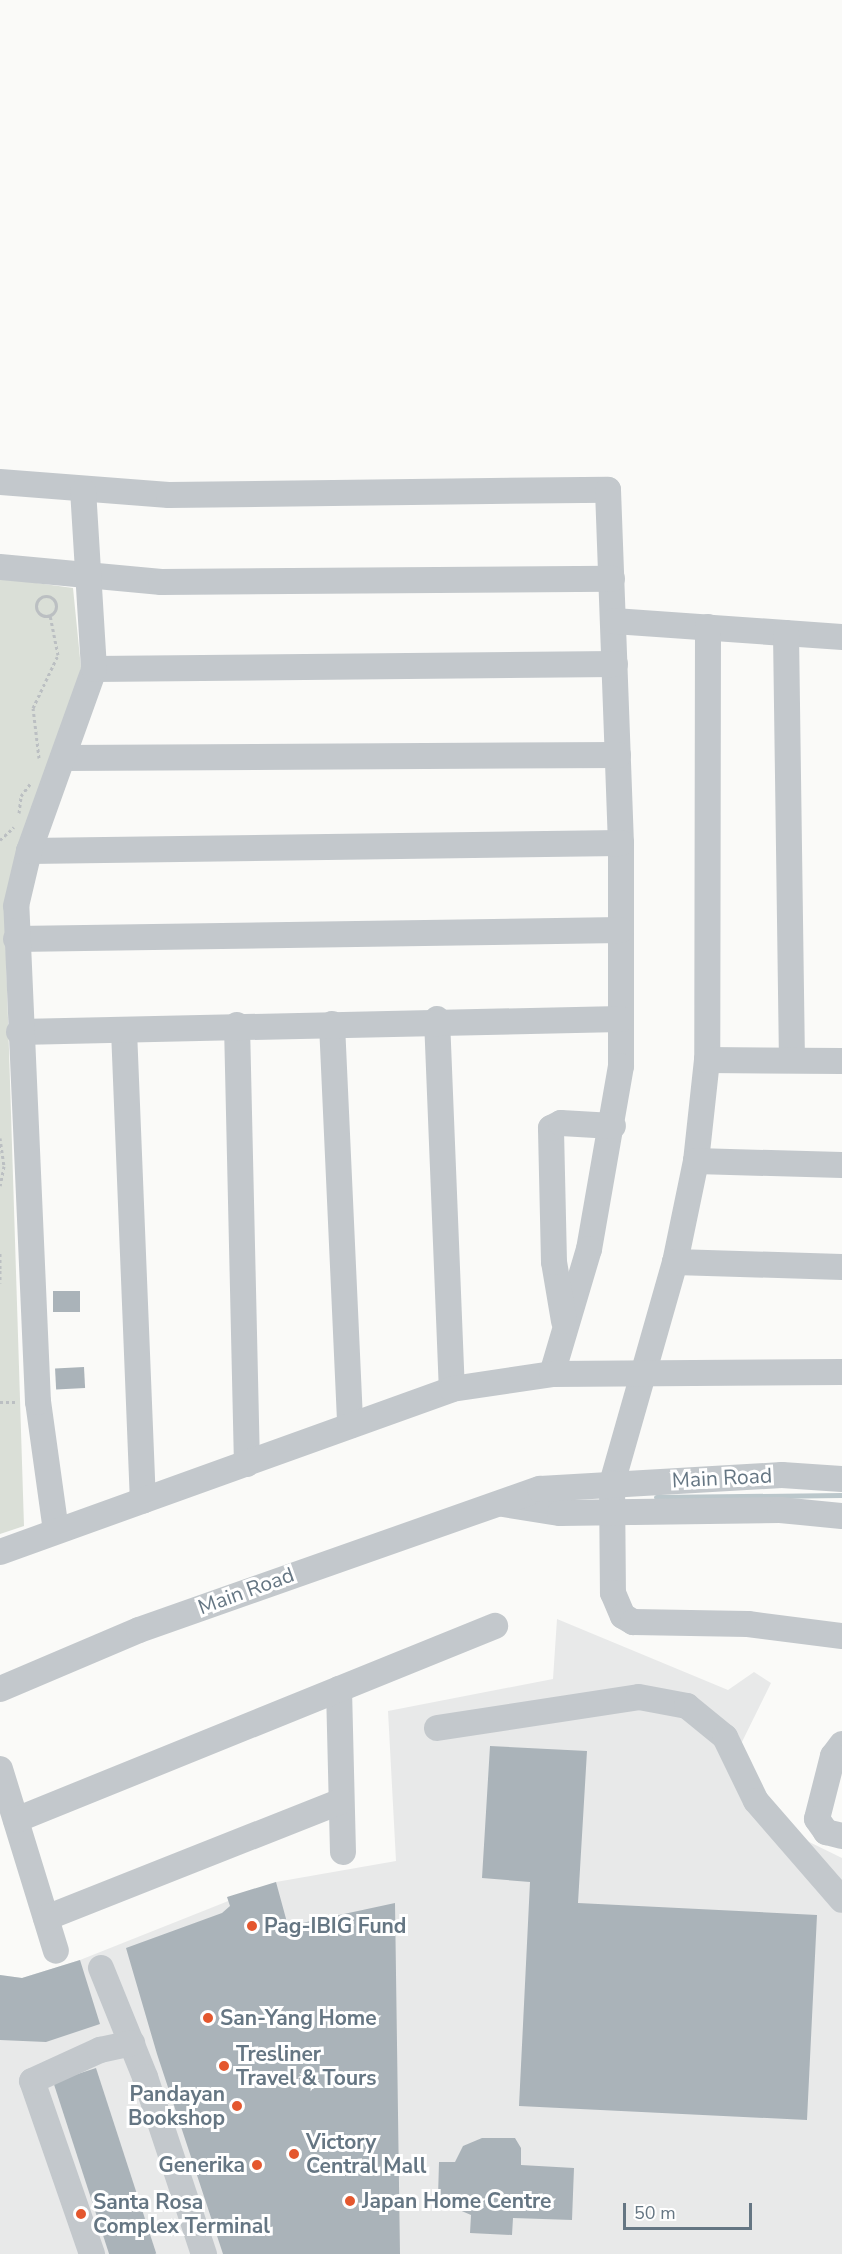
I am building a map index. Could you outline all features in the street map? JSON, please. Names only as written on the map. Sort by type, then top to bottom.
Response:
[{"type":"street","points":[[0,482],[83,491],[608,490],[621,843],[621,1019],[613,1126],[589,1249],[552,1374]]},
{"type":"street","points":[[56,1531],[38,1402],[19,1032],[16,906],[28,850],[94,669],[86,574],[83,491]]},
{"type":"street","points":[[0,567],[161,582],[612,579]]},
{"type":"street","points":[[614,621],[842,637]]},
{"type":"street","points":[[708,627],[707,1060],[696,1161],[675,1263],[612,1483],[613,1593],[623,1616],[633,1622],[748,1623],[842,1635]]},
{"type":"street","points":[[786,633],[792,1059]]},
{"type":"street","points":[[94,669],[615,664]]},
{"type":"street","points":[[63,758],[618,755]]},
{"type":"street","points":[[28,850],[621,843]]},
{"type":"street","points":[[16,939],[621,930]]},
{"type":"street","points":[[19,1032],[437,1019],[621,1019]]},
{"type":"street","points":[[437,1019],[452,1389]]},
{"type":"street","points":[[332,1024],[350,1426]]},
{"type":"street","points":[[237,1025],[247,1464]]},
{"type":"street","points":[[124,1030],[143,1501]]},
{"type":"street","points":[[707,1060],[842,1061]]},
{"type":"street","points":[[565,1325],[554,1262],[551,1128],[561,1123],[613,1126]]},
{"type":"street","points":[[696,1161],[842,1165]]},
{"type":"street","points":[[675,1263],[842,1267]]},
{"type":"street","points":[[0,1552],[452,1389],[552,1374],[643,1371],[842,1372]]},
{"type":"street","name":"Main Road","points":[[0,1689],[139,1630],[540,1489],[782,1474],[842,1479]]},
{"type":"street","name":"Main Road","points":[[497,1503],[560,1513],[780,1510],[842,1516]]},
{"type":"street","points":[[16,1821],[495,1626]]},
{"type":"street","points":[[339,1689],[343,1852]]},
{"type":"street","points":[[437,1728],[639,1697],[687,1706],[725,1737],[756,1801],[842,1900]]},
{"type":"street","points":[[842,1744],[833,1756],[817,1819],[826,1832],[842,1836]]},
{"type":"street","points":[[0,1769],[56,1952]]},
{"type":"street","points":[[46,1918],[342,1801]]},
{"type":"street","points":[[101,1968],[132,2043],[204,2254]]},
{"type":"street","points":[[92,2254],[32,2081],[100,2050],[132,2043]]},
{"type":"path","points":[[38,767],[33,708],[58,655],[50,615],[55,602],[41,598],[37,609],[50,615]]},
{"type":"path","points":[[0,840],[16,824],[21,796],[36,774]]},
{"type":"path","points":[[0,1138],[0,1186]]},
{"type":"path","points":[[0,1253],[0,1283]]},
{"type":"shaded area","points":[[0,578],[73,588],[81,668],[5,923],[24,1526],[0,1534]]},
{"type":"shaded area","points":[[557,1619],[728,1690],[754,1672],[771,1683],[736,1754],[797,1836],[842,1858],[842,2254],[0,2254],[0,1975],[22,1978],[80,1960],[276,1882],[396,1861],[388,1711],[553,1679]]},
{"type":"building","points":[[53,1291],[80,1291],[80,1312],[53,1312]]},
{"type":"building","points":[[84,1367],[85,1388],[56,1389],[55,1369]]},
{"type":"building","points":[[490,1746],[587,1751],[578,1903],[817,1915],[807,2120],[519,2106],[530,1882],[482,1878]]},
{"type":"building","name":"Victory Central Mall","points":[[276,1882],[288,1926],[395,1903],[400,2254],[223,2254],[157,2054],[126,1948],[222,1913],[230,1906],[227,1897]]},
{"type":"building","points":[[80,1960],[100,2024],[46,2042],[0,2040],[0,1975],[22,1978]]},
{"type":"building","points":[[96,2068],[156,2253],[109,2254],[53,2082]]},
{"type":"building","points":[[482,2138],[515,2138],[521,2148],[521,2165],[574,2168],[572,2220],[513,2218],[512,2235],[470,2233],[471,2215],[457,2209],[457,2197],[438,2197],[439,2162],[455,2162],[463,2146]]},
{"type":"waterway","points":[[656,1497],[842,1495]]},
{"type":"place","name":"Pag-IBIG Fund","points":[[252,1926]]},
{"type":"place","name":"San-Yang Home","points":[[208,2018]]},
{"type":"place","name":"Tresliner Travel & Tours","points":[[224,2066]]},
{"type":"place","name":"Pandayan Bookshop","points":[[237,2106]]},
{"type":"place","name":"Victory Central Mall","points":[[294,2154]]},
{"type":"place","name":"Generika","points":[[257,2165]]},
{"type":"place","name":"Japan Home Centre","points":[[350,2201]]},
{"type":"place","name":"Santa Rosa Complex Terminal","points":[[81,2214]]}]
